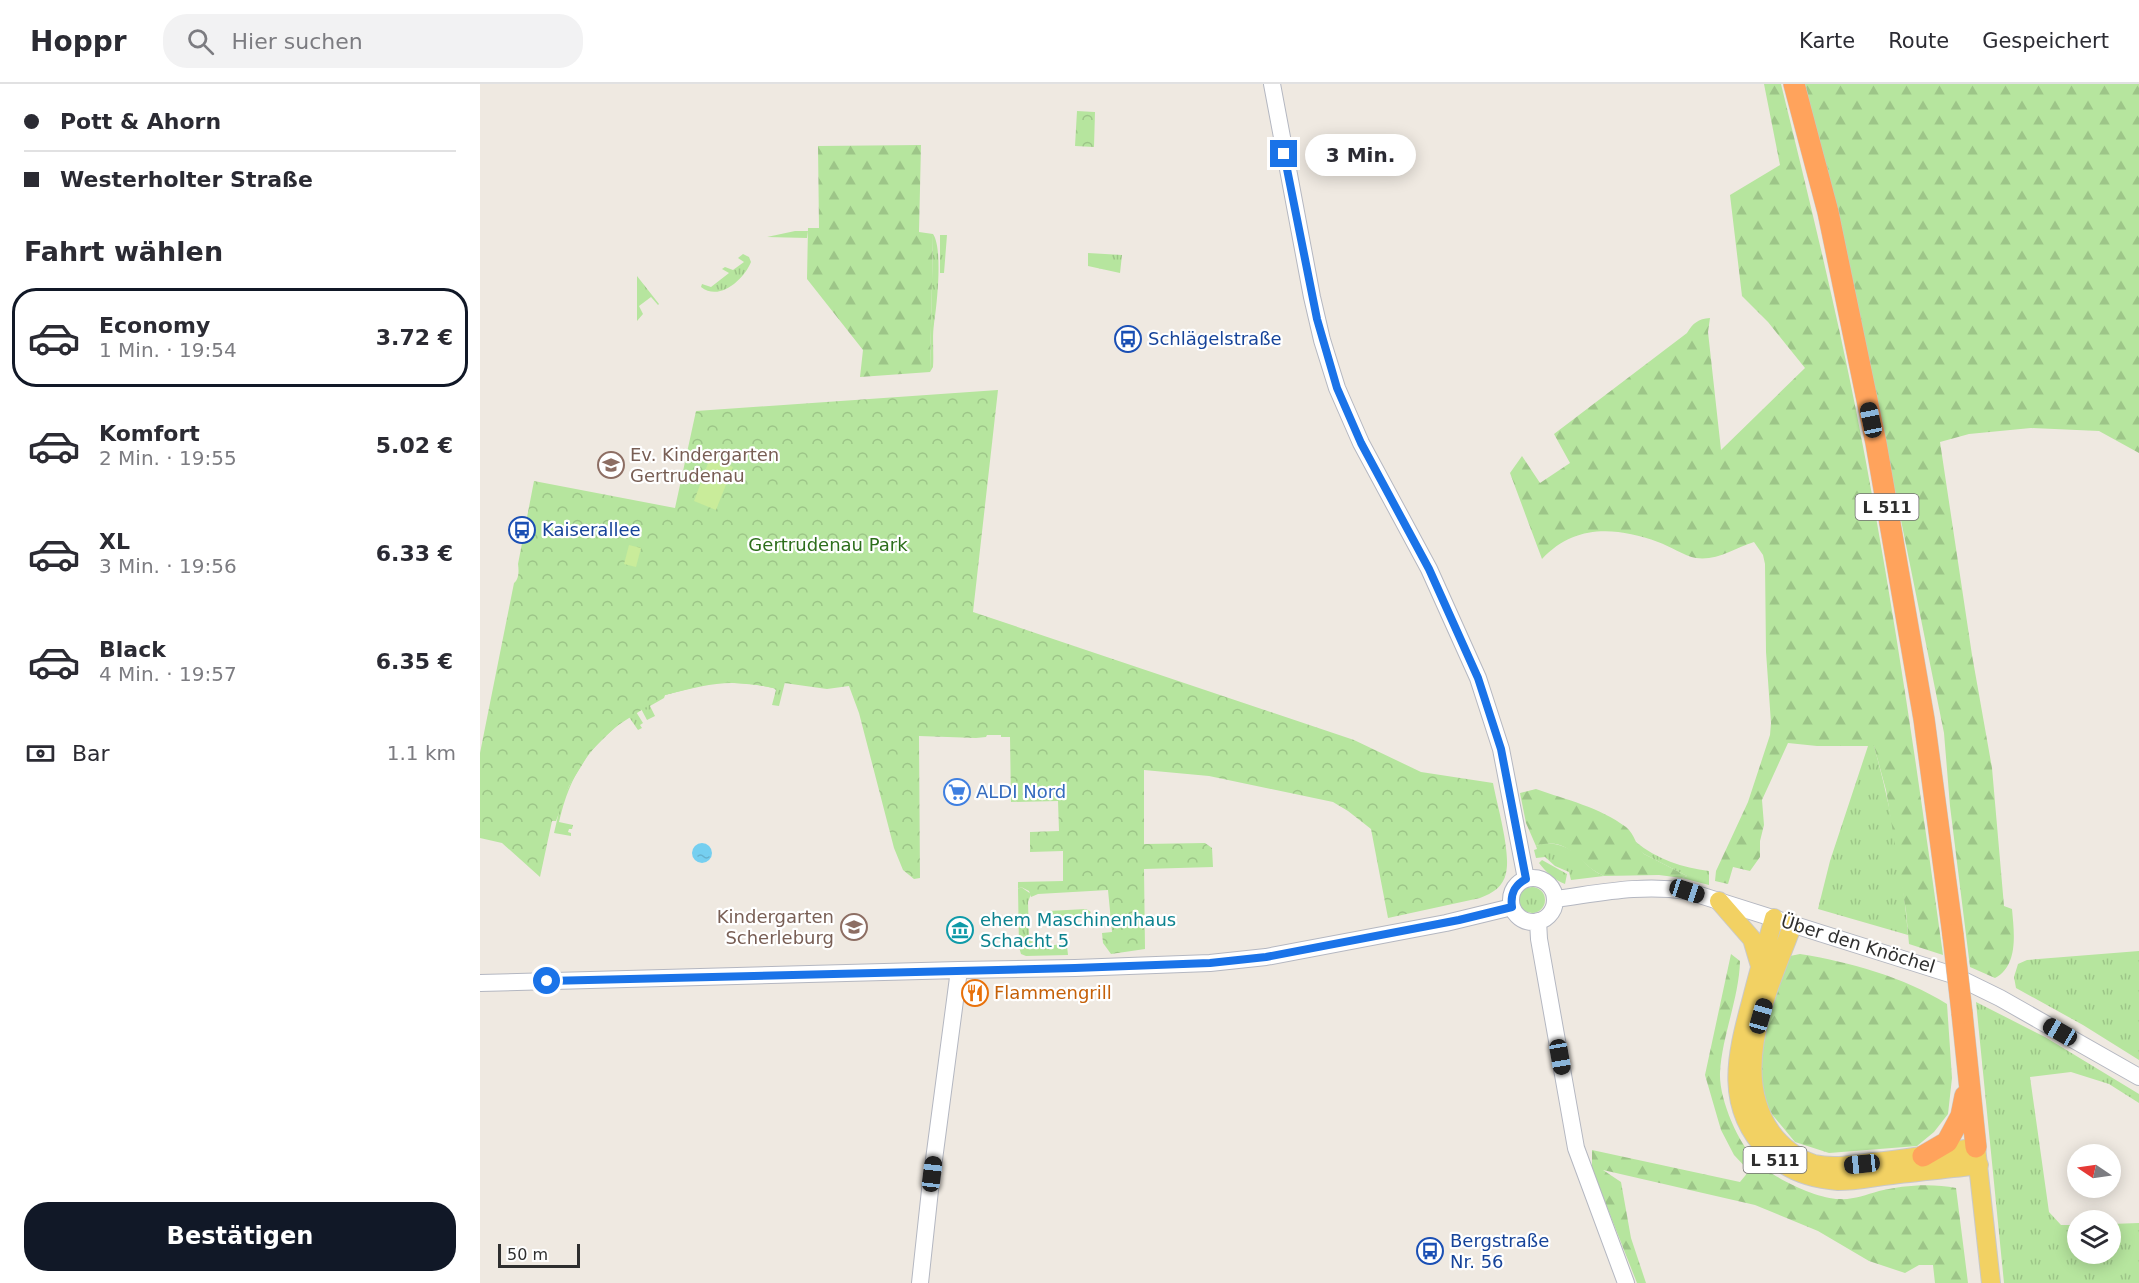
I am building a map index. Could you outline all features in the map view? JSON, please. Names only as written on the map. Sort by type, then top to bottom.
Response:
[{"type":"highway","name":"L 511","points":[[1794,84],[1828,212],[1876,443],[1924,719],[1953,935],[1977,1156]]},
{"type":"highway","name":"L 511","points":[[1923,1156],[1947,1142],[1955,1129],[1965,1102],[1968,1065]]},
{"type":"main road","points":[[1719,902],[1752,939],[1760,966]]},
{"type":"main road","name":"L 511","points":[[1774,918],[1742,1036],[1736,1077],[1741,1107],[1749,1128],[1760,1144],[1776,1160],[1792,1171],[1811,1178],[1840,1181],[1977,1156]]},
{"type":"main road","name":"L 511","points":[[1792,924],[1766,999],[1752,1055],[1751,1077],[1761,1118],[1776,1139],[1792,1153],[1813,1164],[1840,1166],[1923,1156],[1977,1156]]},
{"type":"main road","name":"L 511","points":[[1977,1156],[1990,1278]]},
{"type":"street","points":[[1272,84],[1312,297],[1333,377],[1356,433],[1429,569],[1478,678],[1501,749],[1526,879]]},
{"type":"street","points":[[1526,879],[1542,880],[1553,891],[1555,899],[1552,910],[1538,921],[1520,917],[1512,907],[1512,893],[1515,887],[1526,879]]},
{"type":"street","name":"Über den Knöchel","points":[[1555,899],[1620,889],[1662,887],[1687,891],[1953,975],[2000,998],[2139,1077]]},
{"type":"street","points":[[480,983],[1165,965],[1266,957],[1459,920],[1512,907]]},
{"type":"street","points":[[1538,921],[1539,939],[1576,1148],[1626,1283]]},
{"type":"street","points":[[920,1283],[959,970]]},
{"type":"green space","points":[[1764,84],[1781,84],[1849,373],[1893,617],[1943,955],[1909,944],[1906,911],[1886,790],[1874,746],[1817,746],[1788,743],[1762,800],[1764,825],[1760,841],[1760,857],[1750,871],[1733,867],[1728,884],[1715,881],[1716,871],[1748,802],[1770,735],[1765,564],[1763,555],[1754,542],[1719,556],[1696,558],[1663,544],[1627,533],[1597,532],[1568,539],[1542,559],[1510,473],[1522,456],[1540,483],[1570,463],[1554,434],[1687,333],[1694,324],[1702,319],[1710,318],[1708,332],[1721,450],[1805,368],[1768,322],[1742,296],[1730,195],[1780,165]]},
{"type":"green space","points":[[1805,84],[2139,84],[2139,453],[2099,431],[2031,428],[1969,434],[1940,442],[1972,655],[1992,768],[2004,906],[2012,909],[2014,938],[2011,957],[2003,972],[1995,978],[1970,967],[1950,806],[1944,733],[1847,253]]},
{"type":"green space","points":[[1077,111],[1095,112],[1094,147],[1075,146]]},
{"type":"green space","points":[[921,145],[919,232],[933,234],[930,372],[860,377],[863,350],[807,279],[808,228],[819,228],[818,146]]},
{"type":"green space","points":[[795,231],[808,231],[807,238],[767,237]]},
{"type":"green space","points":[[933,234],[938,251],[938,277],[933,329],[933,367],[930,372]]},
{"type":"green space","points":[[940,235],[947,235],[944,273],[940,273]]},
{"type":"green space","points":[[1088,253],[1122,255],[1120,273],[1088,266]]},
{"type":"green space","points":[[743,254],[749,257],[751,262],[737,281],[716,292],[701,287],[702,284],[711,287],[729,273],[722,269],[725,267],[733,270],[744,262],[738,258]]},
{"type":"green space","points":[[637,276],[659,304],[651,297],[639,306],[643,314],[637,321]]},
{"type":"green space","name":"Gertrudenau Park","points":[[998,390],[973,612],[1354,740],[1421,772],[1493,783],[1507,853],[1505,878],[1500,886],[1480,898],[1388,918],[1371,829],[1348,811],[1333,802],[1209,776],[1144,770],[1144,844],[1205,843],[1212,848],[1213,867],[1144,869],[1145,949],[1111,954],[1103,943],[1102,933],[1112,932],[1108,890],[1038,894],[1031,897],[1029,891],[1021,887],[1018,889],[1018,882],[1063,881],[1063,851],[1030,852],[1030,832],[1059,831],[1058,801],[1011,802],[1010,737],[1001,737],[1001,735],[976,738],[919,736],[920,878],[914,879],[903,870],[894,848],[859,713],[849,686],[827,689],[784,683],[773,688],[723,682],[665,695],[615,727],[590,752],[569,786],[556,821],[552,821],[540,877],[502,843],[480,838],[480,753],[514,583],[518,575],[518,564],[534,481],[675,508],[696,411]]},
{"type":"green space","points":[[710,458],[733,467],[716,510],[694,501]]},
{"type":"green space","points":[[629,545],[641,548],[636,567],[624,564]]},
{"type":"green space","points":[[684,680],[785,682],[779,706],[772,705],[776,690],[773,688],[743,683],[718,684],[665,695],[664,698],[650,706],[655,716],[647,720],[639,705]]},
{"type":"green space","points":[[633,707],[643,723],[640,725],[642,728],[638,730],[629,717],[592,750],[575,775],[559,822],[573,825],[568,832],[571,836],[554,833],[561,803],[582,759]]},
{"type":"green space","points":[[1868,746],[1874,746],[1886,792],[1900,864],[1908,935],[1818,909],[1830,861]]},
{"type":"green space","points":[[1536,789],[1616,820],[1629,830],[1644,854],[1687,876],[1682,878],[1659,875],[1604,876],[1558,844],[1536,846],[1526,823],[1520,793]]},
{"type":"green space","points":[[1636,842],[1670,862],[1709,871],[1709,885],[1682,878],[1687,876],[1644,854],[1638,849]]},
{"type":"green space","points":[[1544,843],[1565,847],[1604,876],[1571,880],[1569,872],[1555,866],[1545,857],[1536,858],[1534,850],[1537,849],[1536,846]]},
{"type":"green space","points":[[1542,860],[1567,874],[1565,884],[1544,870],[1539,863]]},
{"type":"green space","points":[[1021,887],[1031,894],[1028,902],[1029,937],[1040,945],[1049,945],[1063,944],[1063,939],[1066,937],[1068,955],[1026,956],[1021,954],[1018,889]]},
{"type":"green space","points":[[1532,887],[1541,891],[1545,900],[1541,909],[1532,913],[1523,909],[1519,900],[1523,891]]},
{"type":"green space","points":[[1086,909],[1091,912],[1088,916],[1052,919],[1046,916],[1048,911]]},
{"type":"green space","points":[[2139,951],[2139,1060],[2083,1025],[2016,988],[2014,977],[2018,964],[2027,960]]},
{"type":"green space","points":[[1731,954],[1740,961],[1739,975],[1720,1073],[1726,1108],[1736,1132],[1749,1153],[1772,1174],[1807,1191],[1830,1198],[1849,1199],[1908,1186],[1956,1188],[1968,1283],[1935,1283],[1933,1265],[1919,1265],[1905,1273],[1869,1261],[1818,1231],[1755,1205],[1603,1170],[1621,1182],[1631,1238],[1646,1283],[1637,1283],[1592,1169],[1592,1150],[1740,1182],[1749,1171],[1734,1155],[1721,1130],[1705,1075]]},
{"type":"green space","points":[[1800,954],[1838,961],[1895,978],[1947,1004],[1952,1078],[1948,1114],[1934,1132],[1917,1146],[1829,1153],[1795,1142],[1761,1101],[1760,1039],[1790,956]]},
{"type":"green space","points":[[1976,1002],[2045,1037],[2139,1094],[2139,1103],[2109,1084],[2071,1072],[2030,1077],[2049,1212],[2061,1225],[2067,1225],[2067,1264],[2121,1264],[2121,1224],[2139,1223],[2139,1283],[2004,1283]]},
{"type":"water","points":[[702,843],[709,846],[712,853],[709,860],[702,863],[695,860],[692,853],[695,846]]},
{"type":"place","name":"Schlägelstraße","points":[[1128,339]]},
{"type":"place","name":"Ev. Kindergarten Gertrudenau","points":[[611,465]]},
{"type":"place","name":"Kaiserallee","points":[[522,530]]},
{"type":"place","name":"ALDI Nord","points":[[957,792]]},
{"type":"place","name":"Kindergarten Scherleburg","points":[[854,927]]},
{"type":"place","name":"ehem Maschinenhaus Schacht 5","points":[[960,930]]},
{"type":"place","name":"Flammengrill","points":[[975,993]]},
{"type":"place","name":"Bergstraße Nr. 56","points":[[1430,1251]]},
{"type":"route","points":[[547,981],[1210,963],[1266,957],[1459,920],[1512,907],[1512,893],[1515,887],[1526,879],[1501,749],[1491,714],[1478,678],[1429,569],[1361,443],[1337,388],[1317,319],[1284,154]]}]
